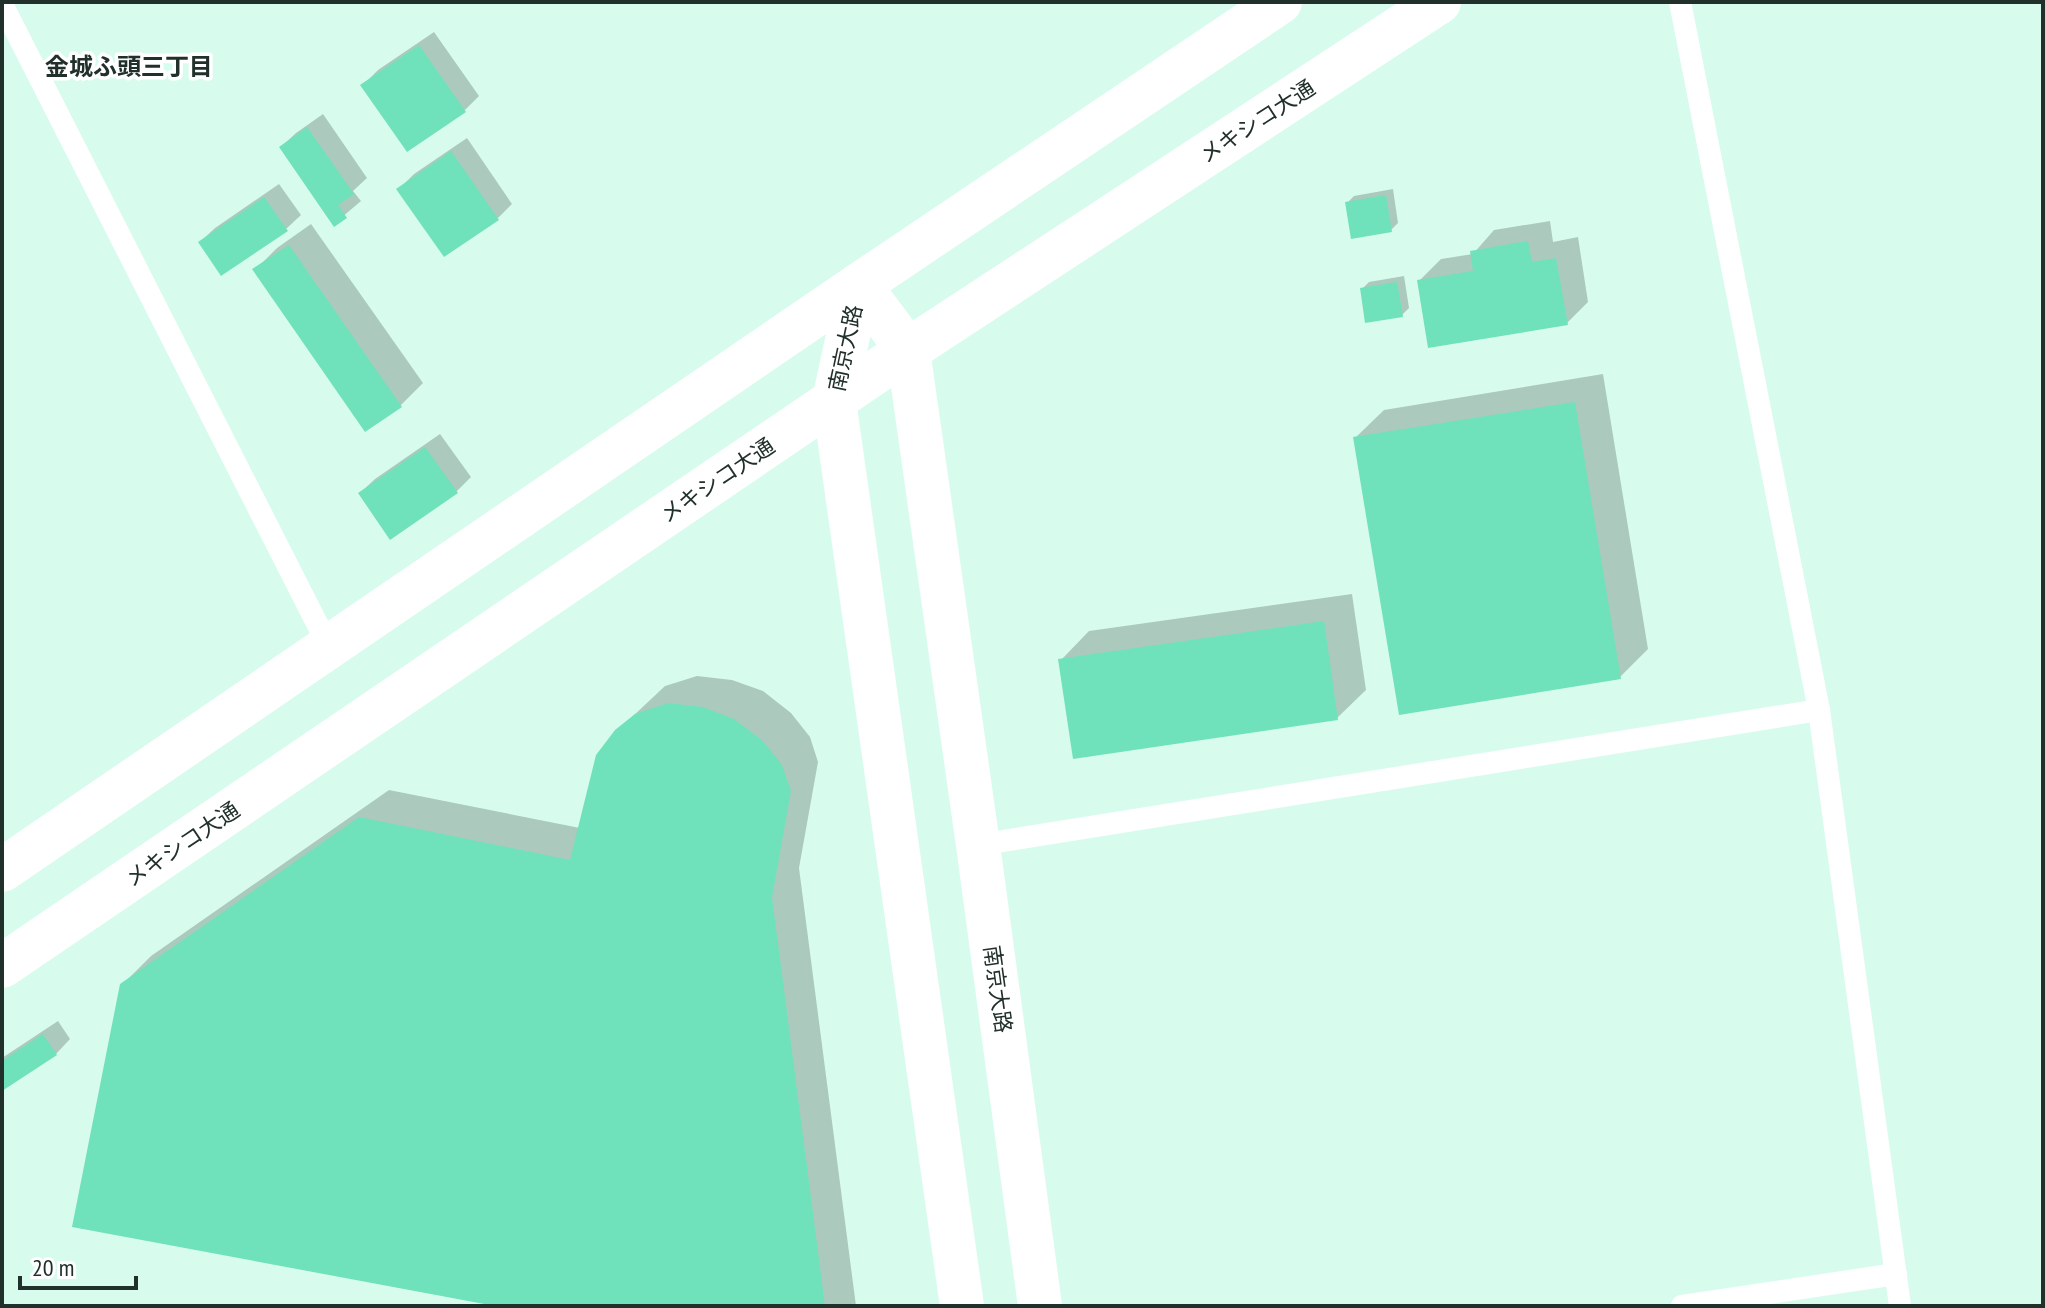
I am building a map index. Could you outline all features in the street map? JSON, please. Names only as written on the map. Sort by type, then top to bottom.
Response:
[{"type":"street","points":[[2,870],[859,285],[1280,2]]},
{"type":"street","name":"メキシコ大通","points":[[2,966],[908,350],[1439,2]]},
{"type":"street","name":"南京大路","points":[[859,285],[908,350],[1040,1306]]},
{"type":"street","name":"南京大路","points":[[859,285],[834,401],[962,1306]]},
{"type":"lane","points":[[1680,2],[1819,710],[1900,1306]]},
{"type":"lane","points":[[2,4],[329,647]]},
{"type":"lane","points":[[978,845],[1819,710]]},
{"type":"lane","points":[[1682,1306],[1896,1274]]},
{"type":"building","points":[[419,45],[466,112],[407,152],[360,85]]},
{"type":"building","points":[[307,127],[354,194],[338,205],[347,218],[334,227],[279,147]]},
{"type":"building","points":[[451,151],[499,220],[444,257],[396,189]]},
{"type":"building","points":[[1386,195],[1392,232],[1351,239],[1345,202]]},
{"type":"building","points":[[264,197],[288,231],[221,276],[198,242]]},
{"type":"building","points":[[1528,241],[1532,262],[1556,258],[1568,325],[1428,348],[1417,280],[1473,271],[1470,251]]},
{"type":"building","points":[[289,245],[402,407],[365,432],[252,269]]},
{"type":"building","points":[[1397,282],[1403,317],[1365,323],[1360,288]]},
{"type":"building","points":[[1575,402],[1621,679],[1399,715],[1353,437]]},
{"type":"building","points":[[425,447],[458,493],[390,540],[358,493]]},
{"type":"building","points":[[1324,621],[1338,720],[1073,759],[1058,659]]},
{"type":"building","points":[[668,703],[703,707],[734,719],[763,741],[782,765],[791,791],[772,897],[825,1306],[495,1306],[72,1227],[120,984],[359,817],[570,860],[596,755],[615,730],[635,714]]},
{"type":"building","points":[[43,1034],[57,1055],[2,1091],[2,1061]]},
{"type":"district","name":"金城ふ頭三丁目","points":[[129,66]]}]
